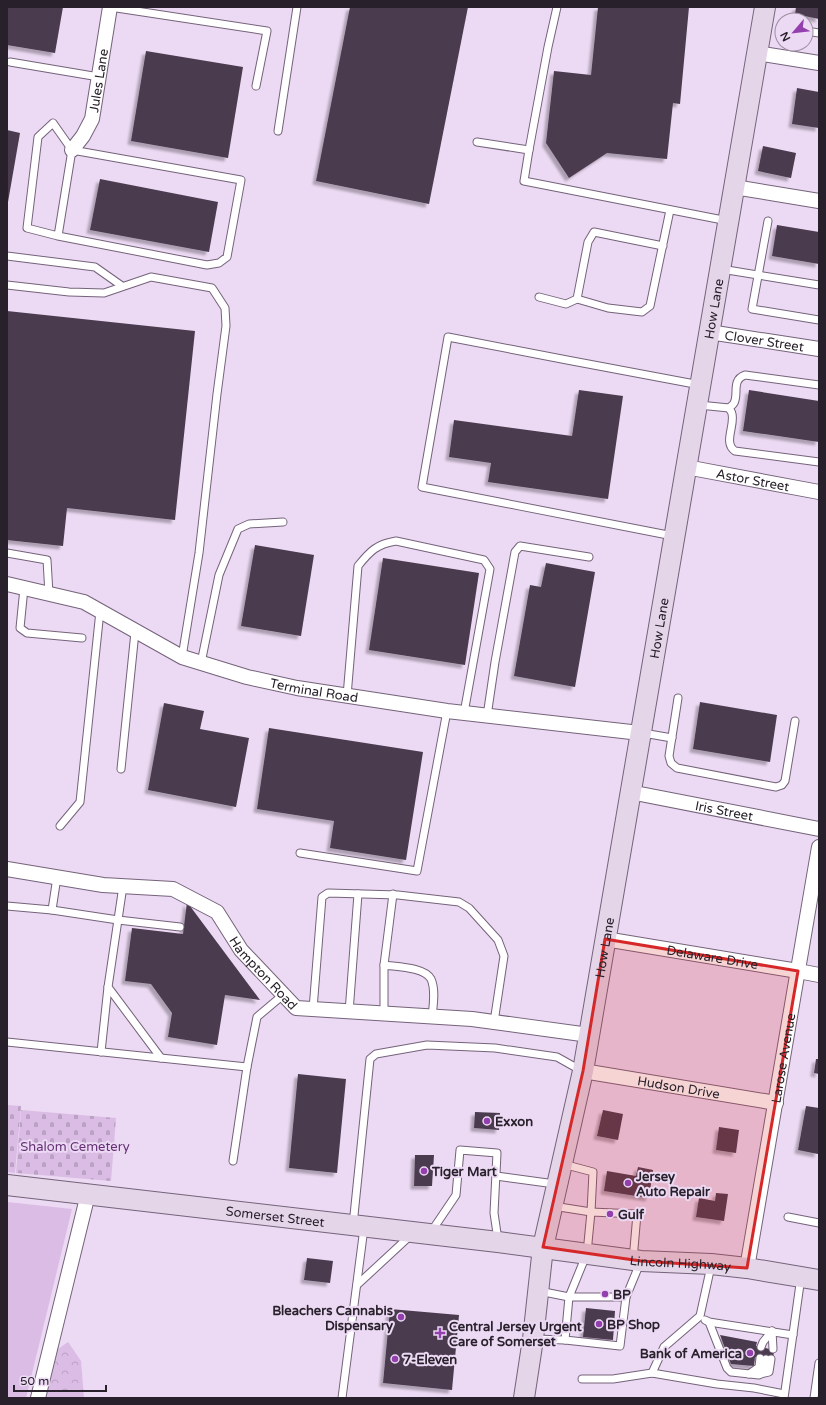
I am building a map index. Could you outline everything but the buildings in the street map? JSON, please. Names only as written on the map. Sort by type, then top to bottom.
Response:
[{"type":"main road","name":"How Lane","points":[[524,1398],[533,1339],[543,1247],[583,1071],[765,7]]},
{"type":"main road","name":"Somerset Street","points":[[7,1185],[543,1247]]},
{"type":"main road","name":"Lincoln Highway","points":[[543,1247],[637,1260],[711,1264],[748,1268],[810,1278]]},
{"type":"street","name":"Jules Lane","points":[[72,150],[83,136],[92,119],[110,7]]},
{"type":"street","points":[[757,53],[819,64]]},
{"type":"street","points":[[734,187],[819,202]]},
{"type":"street","name":"Clover Street","points":[[709,332],[819,349]]},
{"type":"street","name":"Astor Street","points":[[686,467],[819,492]]},
{"type":"street","name":"Terminal Road","points":[[7,584],[84,602],[135,632],[182,657],[247,677],[297,688],[447,711],[640,733]]},
{"type":"street","name":"Iris Street","points":[[630,792],[819,829]]},
{"type":"street","name":"Larose Avenue","points":[[748,1268],[819,848]]},
{"type":"street","name":"Hampton Road","points":[[7,869],[103,884],[173,889],[217,912],[241,950],[296,1008],[494,1022],[589,1035]]},
{"type":"street","name":"Delaware Drive","points":[[605,938],[819,975]]},
{"type":"street","name":"Hudson Drive","points":[[583,1071],[776,1103]]},
{"type":"street","points":[[38,1398],[88,1194]]},
{"type":"lane","points":[[110,7],[267,31],[256,86]]},
{"type":"lane","points":[[278,131],[298,7]]},
{"type":"lane","points":[[557,7],[548,46],[524,181],[728,221]]},
{"type":"lane","points":[[10,62],[99,77]]},
{"type":"lane","points":[[58,236],[72,150],[53,123],[38,137],[27,228],[58,236],[207,265],[219,263],[226,258],[241,180],[72,150]]},
{"type":"lane","points":[[477,142],[529,150]]},
{"type":"lane","points":[[540,297],[566,304],[577,299],[608,308],[642,312],[650,306],[670,210]]},
{"type":"lane","points":[[768,221],[752,308],[819,320]]},
{"type":"lane","points":[[577,299],[588,242],[594,232],[663,246]]},
{"type":"lane","points":[[7,256],[95,267],[122,286]]},
{"type":"lane","points":[[720,268],[819,285]]},
{"type":"lane","points":[[7,285],[69,292],[104,293],[151,276],[212,288],[226,308],[226,326],[199,553],[182,657]]},
{"type":"lane","points":[[674,536],[422,487],[448,337],[700,385]]},
{"type":"lane","points":[[729,408],[734,403],[737,382],[740,377],[745,375],[819,385]]},
{"type":"lane","points":[[697,404],[729,408]]},
{"type":"lane","points":[[729,408],[732,414],[729,443],[734,451],[819,462]]},
{"type":"lane","points":[[201,663],[219,576],[238,529],[249,524],[283,522]]},
{"type":"lane","points":[[347,696],[358,566],[370,551],[384,543],[396,541],[484,560],[490,569],[464,713]]},
{"type":"lane","points":[[487,716],[495,662],[515,552],[520,546],[589,557]]},
{"type":"lane","points":[[7,553],[46,560],[49,594]]},
{"type":"lane","points":[[24,588],[20,628],[27,632],[82,638]]},
{"type":"lane","points":[[60,826],[80,802],[100,611]]},
{"type":"lane","points":[[120,769],[135,632]]},
{"type":"lane","points":[[678,698],[669,756],[671,763],[677,768],[776,787],[782,785],[785,781],[795,721]]},
{"type":"lane","points":[[300,853],[417,871],[447,711]]},
{"type":"lane","points":[[640,733],[672,738]]},
{"type":"lane","points":[[52,910],[57,877]]},
{"type":"lane","points":[[101,1052],[108,987],[123,886]]},
{"type":"lane","points":[[313,1009],[322,897],[328,893],[393,894],[459,902],[469,908],[498,940],[504,956],[494,1022]]},
{"type":"lane","points":[[349,1012],[358,894]]},
{"type":"lane","points":[[384,1014],[384,965],[393,894]]},
{"type":"lane","points":[[7,906],[52,910],[118,920],[180,927]]},
{"type":"lane","points":[[384,965],[418,970],[430,979],[433,990],[432,1017]]},
{"type":"lane","points":[[108,987],[161,1058]]},
{"type":"lane","points":[[233,1161],[247,1067],[257,1017],[283,995]]},
{"type":"lane","points":[[7,1042],[247,1067]]},
{"type":"lane","points":[[342,1398],[357,1285],[359,1225],[370,1059],[376,1054],[427,1045],[495,1048],[557,1057],[583,1071]]},
{"type":"lane","points":[[357,1285],[422,1233],[456,1195],[460,1150],[498,1153],[494,1213],[498,1242]]},
{"type":"lane","points":[[562,1164],[593,1172],[587,1253],[569,1297],[565,1340]]},
{"type":"lane","points":[[496,1176],[557,1184]]},
{"type":"lane","points":[[533,1339],[565,1340],[620,1346],[626,1297],[637,1260],[637,1214],[591,1212],[553,1206]]},
{"type":"lane","points":[[788,1218],[819,1223]]},
{"type":"lane","points":[[652,1373],[664,1347],[700,1316],[711,1264]]},
{"type":"lane","points":[[582,1379],[614,1379],[652,1373],[784,1396],[793,1334],[810,1278]]},
{"type":"lane","points":[[538,1291],[569,1297],[626,1297]]},
{"type":"lane","points":[[700,1316],[709,1322],[793,1334]]},
{"type":"lane","points":[[709,1322],[727,1368],[731,1372],[759,1375],[764,1371],[766,1359],[750,1374]]},
{"type":"lane","points":[[767,1348],[772,1332]]},
{"type":"lane","points":[[814,1398],[819,1363]]},
{"type":"highlighted area","points":[[605,939],[798,971],[747,1268],[641,1261],[543,1247],[583,1071]]},
{"type":"green space","points":[[7,1105],[21,1106],[15,1173],[7,1172]]},
{"type":"green space","name":"Shalom Cemetery","points":[[21,1110],[116,1118],[111,1181],[16,1173]]},
{"type":"green space","points":[[7,1202],[72,1209],[26,1398],[7,1398]]},
{"type":"green space","points":[[68,1342],[81,1361],[84,1398],[41,1398],[51,1354]]},
{"type":"place","name":"Exxon","points":[[487,1121]]},
{"type":"place","name":"Tiger Mart","points":[[424,1171]]},
{"type":"place","name":"Jersey Auto Repair","points":[[628,1183]]},
{"type":"place","name":"Gulf","points":[[610,1214]]},
{"type":"place","name":"BP","points":[[605,1294]]},
{"type":"place","name":"Bleachers Cannabis Dispensary","points":[[401,1317]]},
{"type":"place","name":"BP Shop","points":[[599,1324]]},
{"type":"place","name":"Central Jersey Urgent Care of Somerset","points":[[440,1333]]},
{"type":"place","name":"Bank of America","points":[[750,1353]]},
{"type":"place","name":"7-Eleven","points":[[395,1359]]}]
